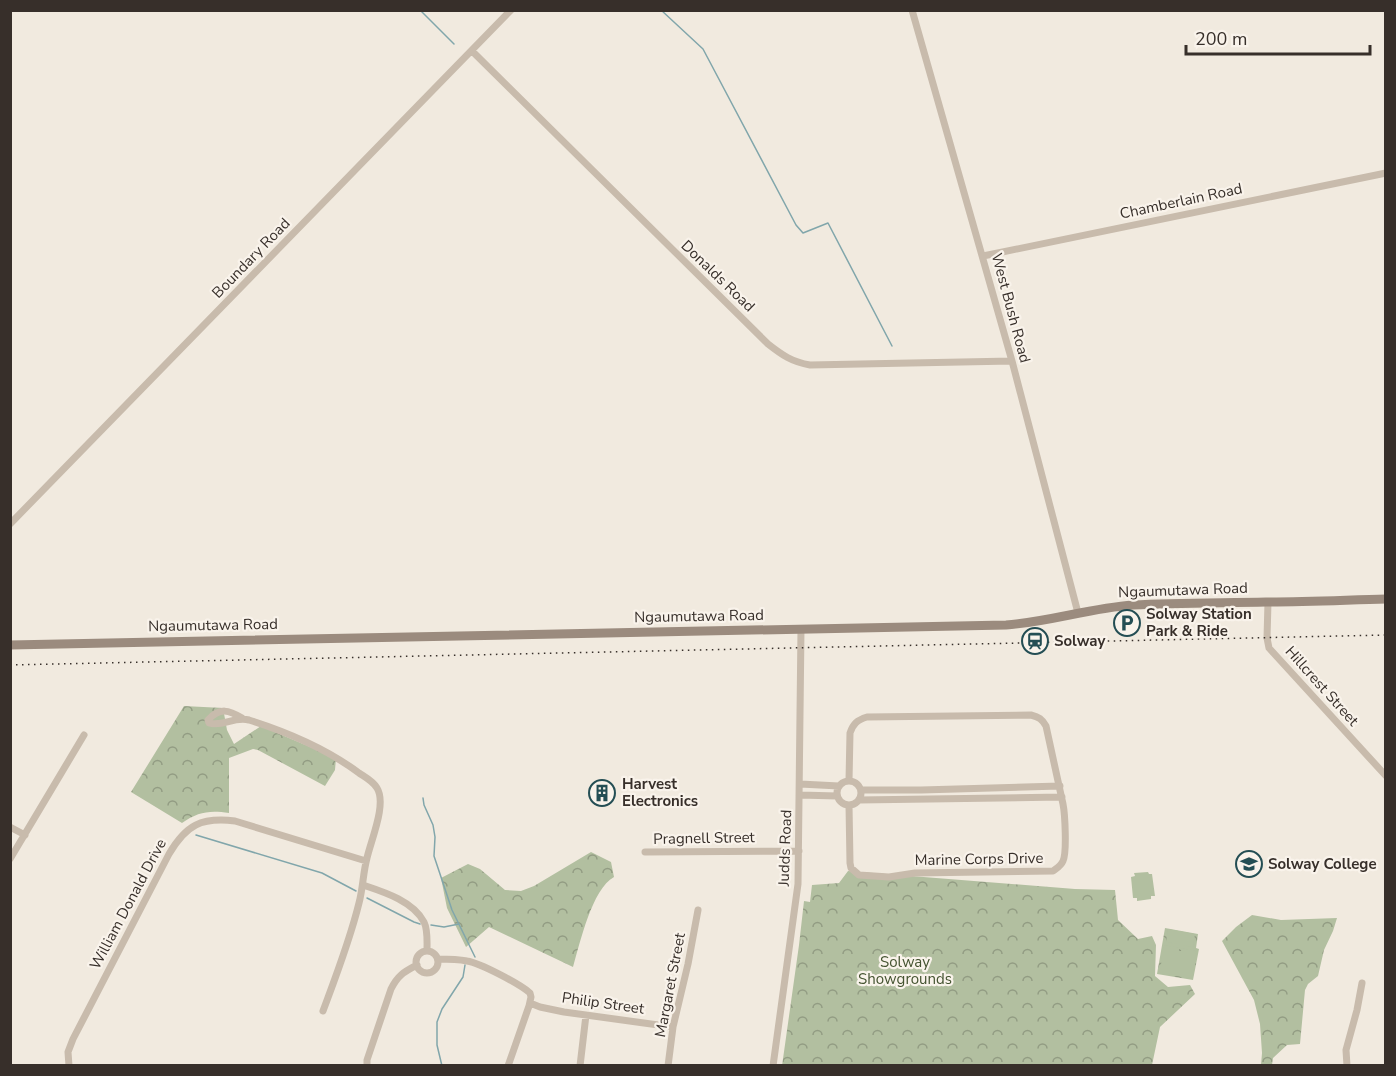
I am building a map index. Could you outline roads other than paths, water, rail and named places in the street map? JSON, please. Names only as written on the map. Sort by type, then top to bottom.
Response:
[{"type":"main road","name":"Ngaumutawa Road","points":[[10,645],[1006,625],[1131,606],[1197,602],[1386,599]]},
{"type":"street","name":"Boundary Road","points":[[10,524],[511,10]]},
{"type":"street","name":"West Bush Road","points":[[912,10],[983,256],[1078,614]]},
{"type":"street","name":"Donalds Road","points":[[472,51],[768,344],[782,355],[796,363],[810,365],[1011,361]]},
{"type":"street","name":"Chamberlain Road","points":[[983,256],[1386,173]]},
{"type":"street","name":"Hillcrest Street","points":[[1268,602],[1269,648],[1386,776]]},
{"type":"street","name":"Judds Road","points":[[773,1065],[798,884],[801,629]]},
{"type":"street","name":"Marine Corps Drive","points":[[849,781],[850,733],[859,720],[867,717],[1032,715],[1043,720],[1046,726],[1062,797],[1065,813],[1064,860],[1053,871],[915,873],[889,877],[859,875],[854,872],[850,863],[849,805]]},
{"type":"street","points":[[242,718],[294,737],[330,754],[372,782],[381,797],[381,807],[366,861],[355,920],[323,1011]]},
{"type":"street","points":[[10,859],[84,735]]},
{"type":"street","points":[[849,781],[858,784],[861,790],[859,800],[849,805],[841,802],[837,796],[839,786],[849,781]]},
{"type":"street","points":[[800,784],[839,786]]},
{"type":"street","points":[[861,790],[1059,786]]},
{"type":"street","points":[[972,788],[973,798]]},
{"type":"street","points":[[1024,788],[1024,797]]},
{"type":"street","points":[[921,790],[921,799]]},
{"type":"street","points":[[800,795],[837,796]]},
{"type":"street","points":[[859,800],[1062,797]]},
{"type":"street","name":"William Donald Drive","points":[[69,1065],[68,1052],[73,1039],[169,854],[178,839],[190,828],[218,819],[235,821],[366,861]]},
{"type":"street","points":[[10,826],[25,835]]},
{"type":"street","name":"Pragnell Street","points":[[645,852],[799,851]]},
{"type":"street","points":[[363,885],[382,891],[418,913],[425,924],[427,951]]},
{"type":"street","name":"Margaret Street","points":[[668,1065],[673,1027],[698,910]]},
{"type":"street","points":[[427,951],[434,953],[438,959],[435,969],[428,973],[421,971],[417,965],[418,955],[427,951]]},
{"type":"street","points":[[438,959],[465,960],[485,967],[530,993],[530,1003],[508,1065]]},
{"type":"street","points":[[368,1065],[367,1060],[391,989],[400,975],[417,965]]},
{"type":"street","points":[[1347,1065],[1346,1050],[1358,1010],[1362,983]]},
{"type":"street","name":"Philip Street","points":[[530,1003],[540,1007],[586,1015],[673,1027]]},
{"type":"street","points":[[580,1065],[586,1015]]},
{"type":"waterway","points":[[420,10],[454,44]]},
{"type":"waterway","points":[[661,10],[703,49],[796,225],[803,233],[828,223],[892,346]]},
{"type":"waterway","points":[[423,798],[433,825],[434,856],[452,910],[475,957]]},
{"type":"waterway","points":[[196,835],[322,873],[356,891]]},
{"type":"waterway","points":[[367,898],[420,924]]},
{"type":"waterway","points":[[431,925],[444,927],[459,924]]},
{"type":"waterway","points":[[442,1066],[437,1045],[437,1022],[442,1009],[463,977],[465,965]]},
{"type":"railway","points":[[10,665],[1386,635]]},
{"type":"place","name":"Solway Station Park & Ride","points":[[1127,623]]},
{"type":"place","name":"Solway","points":[[1035,641]]},
{"type":"place","name":"Harvest Electronics","points":[[602,793]]},
{"type":"place","name":"Solway College","points":[[1249,864]]},
{"type":"park label","name":"Solway Showgrounds","points":[[905,970]]}]
